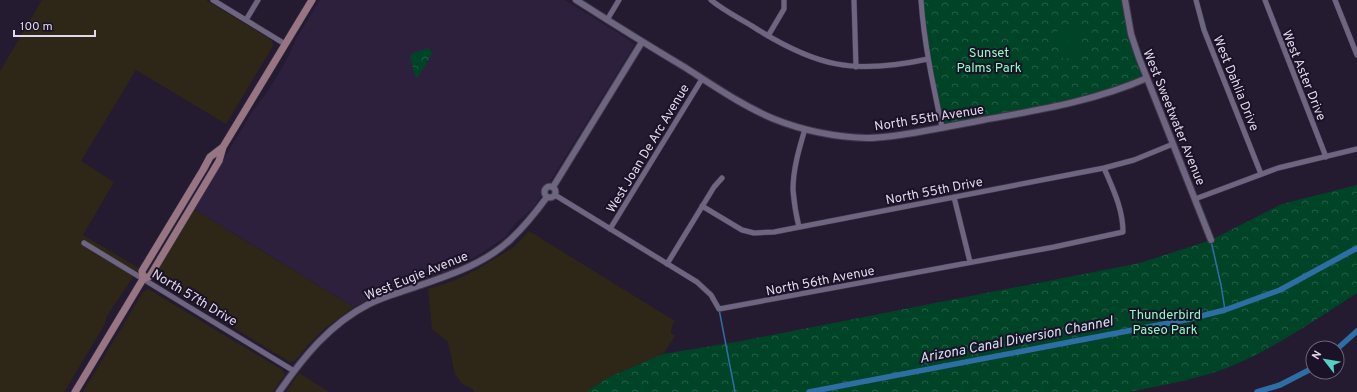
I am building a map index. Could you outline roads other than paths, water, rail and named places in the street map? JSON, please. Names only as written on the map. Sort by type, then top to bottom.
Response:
[{"type":"main road","points":[[75,392],[143,279],[150,276],[181,225],[219,162],[223,147],[312,0]]},
{"type":"main road","points":[[143,279],[142,271],[202,170],[210,157],[223,147]]},
{"type":"main road","points":[[181,225],[186,208],[201,182],[204,174],[202,170]]},
{"type":"street","points":[[213,0],[285,44]]},
{"type":"street","points":[[246,20],[258,0]]},
{"type":"street","name":"North 55th Avenue","points":[[576,0],[702,79],[755,109],[773,118],[805,129],[846,137],[869,138],[908,134],[1073,103],[1122,88],[1147,78]]},
{"type":"street","points":[[607,20],[619,0]]},
{"type":"street","points":[[711,0],[790,49],[811,58],[829,63],[856,67],[883,67],[928,59]]},
{"type":"street","points":[[768,36],[784,9],[784,0]]},
{"type":"street","points":[[854,0],[856,67]]},
{"type":"street","points":[[921,0],[922,21],[928,59],[942,127]]},
{"type":"street","name":"West Sweetwater Avenue","points":[[1125,0],[1131,34],[1211,240]]},
{"type":"street","name":"West Dahlia Drive","points":[[1196,0],[1204,30],[1261,174]]},
{"type":"street","name":"West Aster Drive","points":[[1265,0],[1326,157]]},
{"type":"street","points":[[1335,0],[1357,55]]},
{"type":"street","name":"West Eugie Avenue","points":[[280,392],[294,370],[310,351],[334,328],[364,307],[453,274],[489,256],[508,242],[530,220],[547,197],[544,192],[546,188],[549,186],[553,187],[642,42]]},
{"type":"street","name":"West Joan De Arc Avenue","points":[[610,229],[702,79]]},
{"type":"street","points":[[799,227],[795,208],[794,179],[795,168],[805,129]]},
{"type":"street","name":"North 55th Drive","points":[[702,206],[742,230],[754,233],[774,232],[1104,168],[1134,160],[1173,144]]},
{"type":"street","points":[[1195,200],[1278,168],[1357,149]]},
{"type":"street","name":"North 56th Avenue","points":[[555,195],[697,282],[707,290],[719,309],[1054,247],[1123,232],[1120,208],[1104,168]]},
{"type":"street","points":[[667,264],[714,187],[722,178]]},
{"type":"street","points":[[547,197],[550,198],[555,195],[555,190],[553,187]]},
{"type":"street","points":[[954,197],[970,262]]},
{"type":"street","name":"North 57th Drive","points":[[84,243],[294,370]]},
{"type":"waterway","points":[[1211,241],[1225,310]]},
{"type":"waterway","name":"Arizona Canal Diversion Channel","points":[[809,392],[1185,320],[1225,310],[1280,290],[1357,248]]},
{"type":"waterway","points":[[719,309],[735,392]]},
{"type":"waterway","points":[[1345,342],[1357,331]]},
{"type":"waterway","points":[[1257,392],[1280,385],[1305,372]]},
{"type":"park label","name":"Sunset Palms Park","points":[[989,60]]},
{"type":"park label","name":"Thunderbird Paseo Park","points":[[1165,322]]}]
